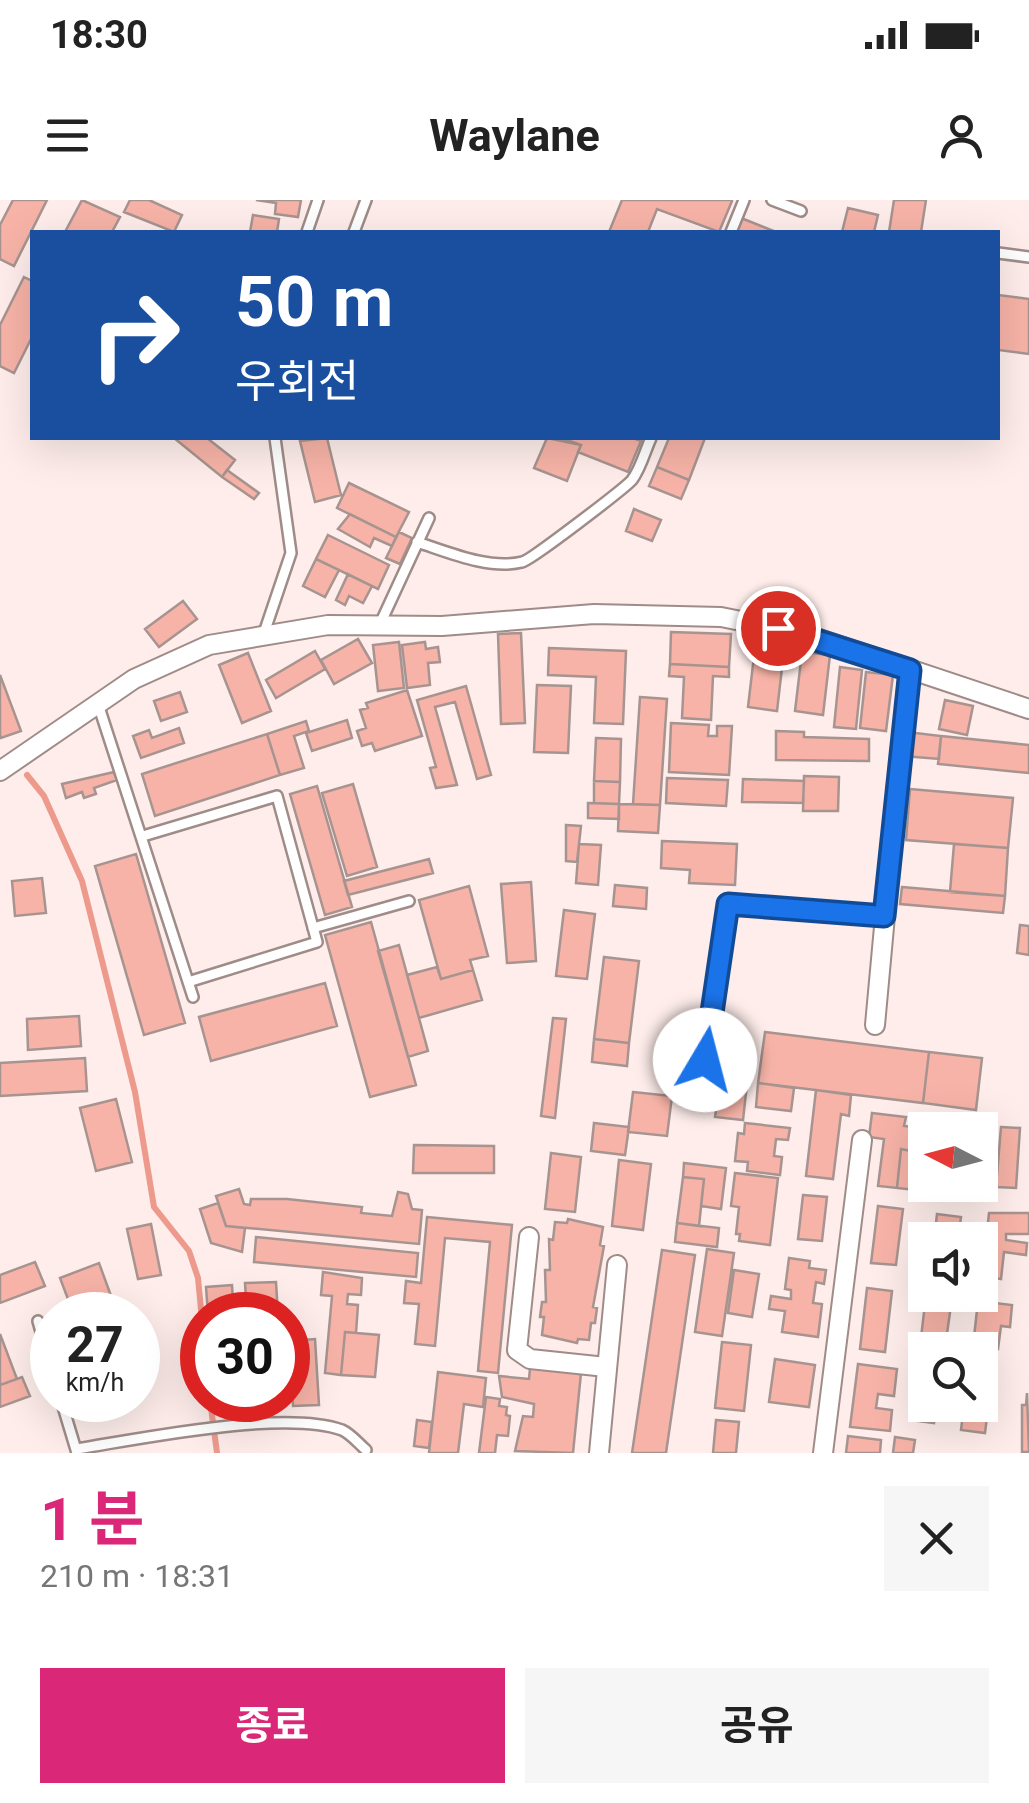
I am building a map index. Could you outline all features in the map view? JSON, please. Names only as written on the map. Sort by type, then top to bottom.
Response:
[{"type":"street","points":[[0,771],[134,679],[209,646],[264,632],[380,624],[442,626],[594,614],[721,617],[801,634],[1029,709]]},
{"type":"street","points":[[876,1025],[910,670]]},
{"type":"street","points":[[705,1060],[728,904],[884,916]]},
{"type":"street","points":[[824,1453],[862,1140]]},
{"type":"street","points":[[529,1237],[517,1350],[530,1359],[606,1367]]},
{"type":"street","points":[[599,1453],[618,1265]]},
{"type":"lane","points":[[308,230],[318,200]]},
{"type":"lane","points":[[355,230],[366,200]]},
{"type":"lane","points":[[732,230],[744,200]]},
{"type":"lane","points":[[772,200],[801,211]]},
{"type":"lane","points":[[1000,253],[1029,257]]},
{"type":"lane","points":[[264,632],[291,553],[275,440]]},
{"type":"lane","points":[[417,542],[497,563],[520,564],[536,558],[590,510],[630,483],[649,440]]},
{"type":"lane","points":[[380,624],[428,518]]},
{"type":"lane","points":[[98,704],[193,996]]},
{"type":"lane","points":[[143,836],[277,796],[317,942],[188,982]]},
{"type":"lane","points":[[314,928],[409,902]]},
{"type":"lane","points":[[68,1422],[77,1451],[200,1430],[316,1424],[346,1432],[366,1450]]},
{"type":"building","points":[[13,200],[47,200],[14,266],[0,259],[0,225]]},
{"type":"building","points":[[82,200],[120,217],[113,230],[66,230]]},
{"type":"building","points":[[130,200],[149,200],[182,215],[175,230],[169,230],[124,212]]},
{"type":"building","points":[[256,200],[301,200],[298,217],[275,214],[276,203]]},
{"type":"building","points":[[622,200],[732,201],[720,230],[657,209],[649,230],[610,230]]},
{"type":"building","points":[[894,200],[926,200],[921,230],[889,230]]},
{"type":"building","points":[[848,208],[878,215],[874,230],[842,230]]},
{"type":"building","points":[[253,215],[279,219],[277,230],[250,230]]},
{"type":"building","points":[[741,218],[771,230],[736,230]]},
{"type":"building","points":[[24,277],[30,280],[30,341],[14,373],[0,366],[0,325]]},
{"type":"building","points":[[1000,295],[1029,299],[1029,354],[1000,350]]},
{"type":"building","points":[[176,440],[210,440],[235,460],[222,477]]},
{"type":"building","points":[[327,440],[341,495],[315,502],[300,441]]},
{"type":"building","points":[[546,440],[581,445],[567,481],[534,468]]},
{"type":"building","points":[[567,440],[641,441],[628,472],[578,452],[581,445]]},
{"type":"building","points":[[668,440],[704,440],[689,480],[657,467]]},
{"type":"building","points":[[657,467],[689,480],[681,499],[649,486]]},
{"type":"building","points":[[227,470],[259,493],[254,499],[222,477]]},
{"type":"building","points":[[349,483],[409,512],[396,537],[337,508]]},
{"type":"building","points":[[634,509],[661,520],[652,541],[626,531]]},
{"type":"building","points":[[350,514],[396,537],[392,546],[374,538],[370,547],[338,529]]},
{"type":"building","points":[[399,532],[412,538],[400,564],[386,558]]},
{"type":"building","points":[[328,535],[389,565],[378,589],[316,559]]},
{"type":"building","points":[[316,559],[339,570],[325,597],[303,586]]},
{"type":"building","points":[[348,574],[372,586],[363,603],[349,596],[345,605],[336,600]]},
{"type":"building","points":[[183,601],[197,619],[159,647],[145,629]]},
{"type":"building","points":[[671,632],[731,634],[729,667],[670,664]]},
{"type":"building","points":[[521,633],[525,723],[501,724],[498,634]]},
{"type":"building","points":[[358,639],[372,663],[334,684],[321,660]]},
{"type":"building","points":[[756,639],[785,642],[777,711],[748,707]]},
{"type":"building","points":[[399,642],[404,688],[378,691],[373,645]]},
{"type":"building","points":[[425,642],[426,649],[438,647],[440,662],[428,663],[430,685],[407,688],[402,645]]},
{"type":"building","points":[[549,648],[626,651],[623,724],[594,723],[596,677],[548,675]]},
{"type":"building","points":[[315,651],[325,669],[276,698],[266,680]]},
{"type":"building","points":[[802,652],[830,655],[823,715],[795,711]]},
{"type":"building","points":[[248,653],[271,711],[242,723],[219,665]]},
{"type":"building","points":[[670,664],[729,667],[729,677],[713,676],[711,720],[682,718],[684,677],[669,676]]},
{"type":"building","points":[[840,667],[862,670],[856,729],[834,727]]},
{"type":"building","points":[[866,672],[893,675],[886,731],[860,728]]},
{"type":"building","points":[[0,675],[21,731],[1,738],[0,735]]},
{"type":"building","points":[[537,685],[571,686],[568,753],[534,752]]},
{"type":"building","points":[[466,686],[491,775],[477,779],[455,702],[435,707],[457,785],[436,788],[430,768],[436,767],[417,700]]},
{"type":"building","points":[[407,690],[422,736],[375,751],[372,743],[362,746],[357,731],[366,728],[360,710],[368,708],[366,703]]},
{"type":"building","points":[[180,692],[187,712],[161,721],[154,701]]},
{"type":"building","points":[[640,697],[667,699],[660,805],[633,804]]},
{"type":"building","points":[[945,700],[973,706],[967,735],[939,729]]},
{"type":"building","points":[[347,720],[352,738],[312,751],[306,733]]},
{"type":"building","points":[[306,721],[309,731],[294,736],[304,768],[280,775],[267,734]]},
{"type":"building","points":[[671,723],[709,725],[708,736],[717,736],[717,726],[732,726],[729,775],[669,772]]},
{"type":"building","points":[[179,728],[184,743],[141,758],[133,736],[149,730],[152,738]]},
{"type":"building","points":[[776,731],[804,732],[804,737],[869,739],[869,761],[776,760]]},
{"type":"building","points":[[907,732],[941,736],[939,759],[904,756]]},
{"type":"building","points":[[267,734],[280,775],[155,816],[142,774]]},
{"type":"building","points":[[941,736],[1029,745],[1029,773],[938,764]]},
{"type":"building","points":[[596,738],[621,739],[620,782],[594,781]]},
{"type":"building","points":[[114,772],[117,780],[94,788],[96,794],[84,798],[82,792],[66,798],[62,784]]},
{"type":"building","points":[[804,776],[839,777],[838,811],[803,811]]},
{"type":"building","points":[[667,778],[728,780],[726,806],[666,803]]},
{"type":"building","points":[[743,779],[804,781],[803,803],[742,802]]},
{"type":"building","points":[[594,781],[620,782],[619,804],[594,803]]},
{"type":"building","points":[[353,784],[377,867],[347,876],[322,793]]},
{"type":"building","points":[[317,786],[352,907],[325,915],[290,794]]},
{"type":"building","points":[[910,789],[1013,798],[1008,848],[906,840]]},
{"type":"building","points":[[588,803],[619,804],[619,819],[588,818]]},
{"type":"building","points":[[619,804],[660,805],[658,833],[618,831]]},
{"type":"building","points":[[566,825],[581,826],[577,862],[566,861]]},
{"type":"building","points":[[662,841],[737,844],[735,885],[689,883],[690,870],[661,868]]},
{"type":"building","points":[[579,844],[601,845],[598,885],[576,883]]},
{"type":"building","points":[[954,844],[1008,848],[1005,896],[950,892]]},
{"type":"building","points":[[136,854],[185,1023],[144,1035],[95,866]]},
{"type":"building","points":[[429,859],[433,873],[348,895],[344,881]]},
{"type":"building","points":[[42,878],[46,913],[15,916],[12,881]]},
{"type":"building","points":[[531,882],[536,961],[507,963],[501,884]]},
{"type":"building","points":[[615,885],[647,888],[646,909],[613,906]]},
{"type":"building","points":[[469,886],[488,956],[470,960],[473,970],[441,979],[419,900]]},
{"type":"building","points":[[902,887],[1005,896],[1003,913],[900,904]]},
{"type":"building","points":[[564,910],[595,914],[587,979],[556,976]]},
{"type":"building","points":[[371,922],[416,1085],[370,1097],[325,935]]},
{"type":"building","points":[[1020,925],[1029,926],[1029,955],[1017,953]]},
{"type":"building","points":[[399,945],[428,1051],[408,1057],[378,951]]},
{"type":"building","points":[[604,957],[639,961],[629,1043],[594,1039]]},
{"type":"building","points":[[437,967],[441,979],[473,970],[482,1000],[419,1018],[407,975]]},
{"type":"building","points":[[325,983],[337,1026],[211,1061],[199,1017]]},
{"type":"building","points":[[79,1016],[81,1046],[28,1050],[27,1019]]},
{"type":"building","points":[[553,1018],[566,1019],[555,1118],[541,1116]]},
{"type":"building","points":[[765,1032],[929,1052],[923,1103],[758,1083]]},
{"type":"building","points":[[594,1039],[629,1043],[627,1066],[592,1062]]},
{"type":"building","points":[[929,1052],[982,1058],[976,1110],[923,1103]]},
{"type":"building","points":[[85,1058],[87,1091],[0,1096],[0,1063]]},
{"type":"building","points":[[698,1079],[747,1084],[743,1120],[715,1117],[717,1104],[696,1102]]},
{"type":"building","points":[[758,1083],[794,1088],[791,1111],[756,1107]]},
{"type":"building","points":[[816,1090],[851,1095],[849,1116],[841,1114],[833,1179],[806,1176]]},
{"type":"building","points":[[633,1092],[672,1096],[667,1136],[628,1132]]},
{"type":"building","points":[[116,1099],[132,1162],[96,1171],[80,1108]]},
{"type":"building","points":[[872,1113],[906,1117],[908,1150],[901,1149],[897,1188],[878,1186],[884,1139],[869,1137]]},
{"type":"building","points":[[594,1123],[629,1127],[625,1155],[591,1151]]},
{"type":"building","points":[[745,1123],[790,1128],[788,1140],[776,1139],[774,1156],[782,1157],[780,1175],[747,1171],[748,1162],[735,1161],[738,1133],[744,1134]]},
{"type":"building","points":[[1001,1127],[1020,1128],[1016,1188],[998,1187]]},
{"type":"building","points":[[414,1145],[494,1146],[494,1173],[413,1173]]},
{"type":"building","points":[[901,1149],[908,1150],[908,1189],[897,1188]]},
{"type":"building","points":[[551,1153],[581,1157],[575,1212],[545,1209]]},
{"type":"building","points":[[619,1160],[651,1164],[643,1230],[612,1226]]},
{"type":"building","points":[[684,1163],[726,1168],[721,1209],[701,1206],[704,1179],[683,1177]]},
{"type":"building","points":[[735,1173],[778,1178],[770,1245],[739,1241],[739,1207],[731,1206]]},
{"type":"building","points":[[683,1177],[704,1179],[699,1226],[677,1223]]},
{"type":"building","points":[[239,1189],[244,1204],[250,1205],[251,1199],[287,1199],[362,1207],[361,1213],[392,1216],[398,1192],[408,1194],[412,1209],[422,1210],[419,1244],[226,1226],[216,1196]]},
{"type":"building","points":[[803,1195],[827,1197],[822,1241],[798,1239]]},
{"type":"building","points":[[218,1203],[226,1226],[245,1228],[242,1252],[211,1243],[200,1209]]},
{"type":"building","points":[[878,1206],[903,1209],[896,1265],[871,1263]]},
{"type":"building","points":[[989,1213],[1029,1213],[1029,1234],[1006,1234],[1006,1240],[1027,1243],[1026,1255],[1004,1252],[1001,1279],[998,1222],[988,1222]]},
{"type":"building","points":[[937,1214],[961,1217],[960,1222],[936,1222]]},
{"type":"building","points":[[427,1217],[512,1225],[498,1373],[478,1371],[490,1242],[445,1238],[435,1346],[415,1344],[419,1304],[404,1303],[406,1281],[421,1283]]},
{"type":"building","points":[[568,1219],[603,1227],[600,1245],[604,1246],[593,1307],[597,1308],[595,1323],[591,1323],[589,1340],[578,1339],[577,1343],[542,1335],[544,1317],[540,1317],[542,1302],[546,1302],[545,1270],[550,1270],[549,1239],[553,1240],[555,1222],[567,1223]]},
{"type":"building","points":[[677,1223],[719,1228],[717,1247],[675,1242]]},
{"type":"building","points":[[151,1224],[161,1275],[138,1279],[127,1229]]},
{"type":"building","points":[[256,1237],[418,1253],[416,1277],[254,1262]]},
{"type":"building","points":[[707,1249],[734,1253],[722,1336],[695,1332]]},
{"type":"building","points":[[662,1250],[695,1255],[666,1453],[632,1453]]},
{"type":"building","points":[[789,1258],[810,1261],[809,1268],[826,1270],[824,1284],[816,1282],[813,1303],[822,1304],[818,1337],[782,1332],[785,1311],[769,1309],[771,1296],[791,1299],[791,1290],[785,1289]]},
{"type":"building","points":[[35,1262],[45,1286],[0,1303],[0,1275]]},
{"type":"building","points":[[99,1263],[110,1292],[65,1292],[60,1278]]},
{"type":"building","points":[[734,1270],[759,1274],[752,1317],[728,1313]]},
{"type":"building","points":[[323,1272],[362,1278],[361,1295],[348,1294],[347,1304],[358,1305],[356,1333],[345,1332],[341,1375],[325,1373],[332,1296],[321,1295]]},
{"type":"building","points":[[276,1282],[277,1292],[246,1292],[245,1283]]},
{"type":"building","points":[[232,1285],[232,1292],[206,1292],[206,1287]]},
{"type":"building","points":[[867,1288],[892,1291],[885,1352],[860,1349]]},
{"type":"building","points":[[998,1303],[1012,1305],[1010,1327],[1001,1326],[998,1349],[998,1332],[975,1332],[977,1312],[998,1312]]},
{"type":"building","points":[[924,1312],[950,1312],[947,1332],[922,1332]]},
{"type":"building","points":[[345,1332],[379,1335],[375,1377],[341,1375]]},
{"type":"building","points":[[0,1334],[17,1379],[0,1385]]},
{"type":"building","points":[[310,1339],[315,1339],[319,1405],[310,1405]]},
{"type":"building","points":[[722,1342],[751,1345],[744,1411],[715,1408]]},
{"type":"building","points":[[775,1359],[815,1365],[809,1407],[769,1402]]},
{"type":"building","points":[[858,1364],[897,1369],[894,1396],[878,1394],[876,1408],[892,1410],[890,1431],[850,1427]]},
{"type":"building","points":[[530,1368],[581,1373],[573,1453],[515,1451],[523,1416],[533,1417],[534,1404],[502,1397],[499,1376],[529,1379]]},
{"type":"building","points":[[438,1372],[486,1378],[483,1407],[464,1404],[458,1453],[429,1453]]},
{"type":"building","points":[[22,1377],[30,1396],[0,1407],[0,1385]]},
{"type":"building","points":[[1027,1393],[1029,1452],[1022,1452],[1022,1405],[1026,1405]]},
{"type":"building","points":[[486,1397],[500,1399],[499,1406],[507,1407],[506,1415],[510,1416],[508,1436],[497,1435],[495,1453],[479,1453]]},
{"type":"building","points":[[417,1420],[432,1422],[429,1448],[414,1446]]},
{"type":"building","points":[[716,1420],[739,1422],[736,1453],[713,1453]]},
{"type":"building","points":[[962,1422],[986,1422],[985,1433],[961,1430]]},
{"type":"building","points":[[848,1436],[881,1440],[880,1453],[846,1453]]},
{"type":"building","points":[[895,1437],[915,1440],[913,1453],[893,1453]]},
{"type":"waterway","points":[[27,775],[44,796],[82,881],[135,1092],[154,1207],[189,1251],[199,1292]]},
{"type":"waterway","points":[[213,1422],[217,1453]]},
{"type":"route","points":[[705,1060],[728,904],[884,916],[910,670],[778,628]]}]
